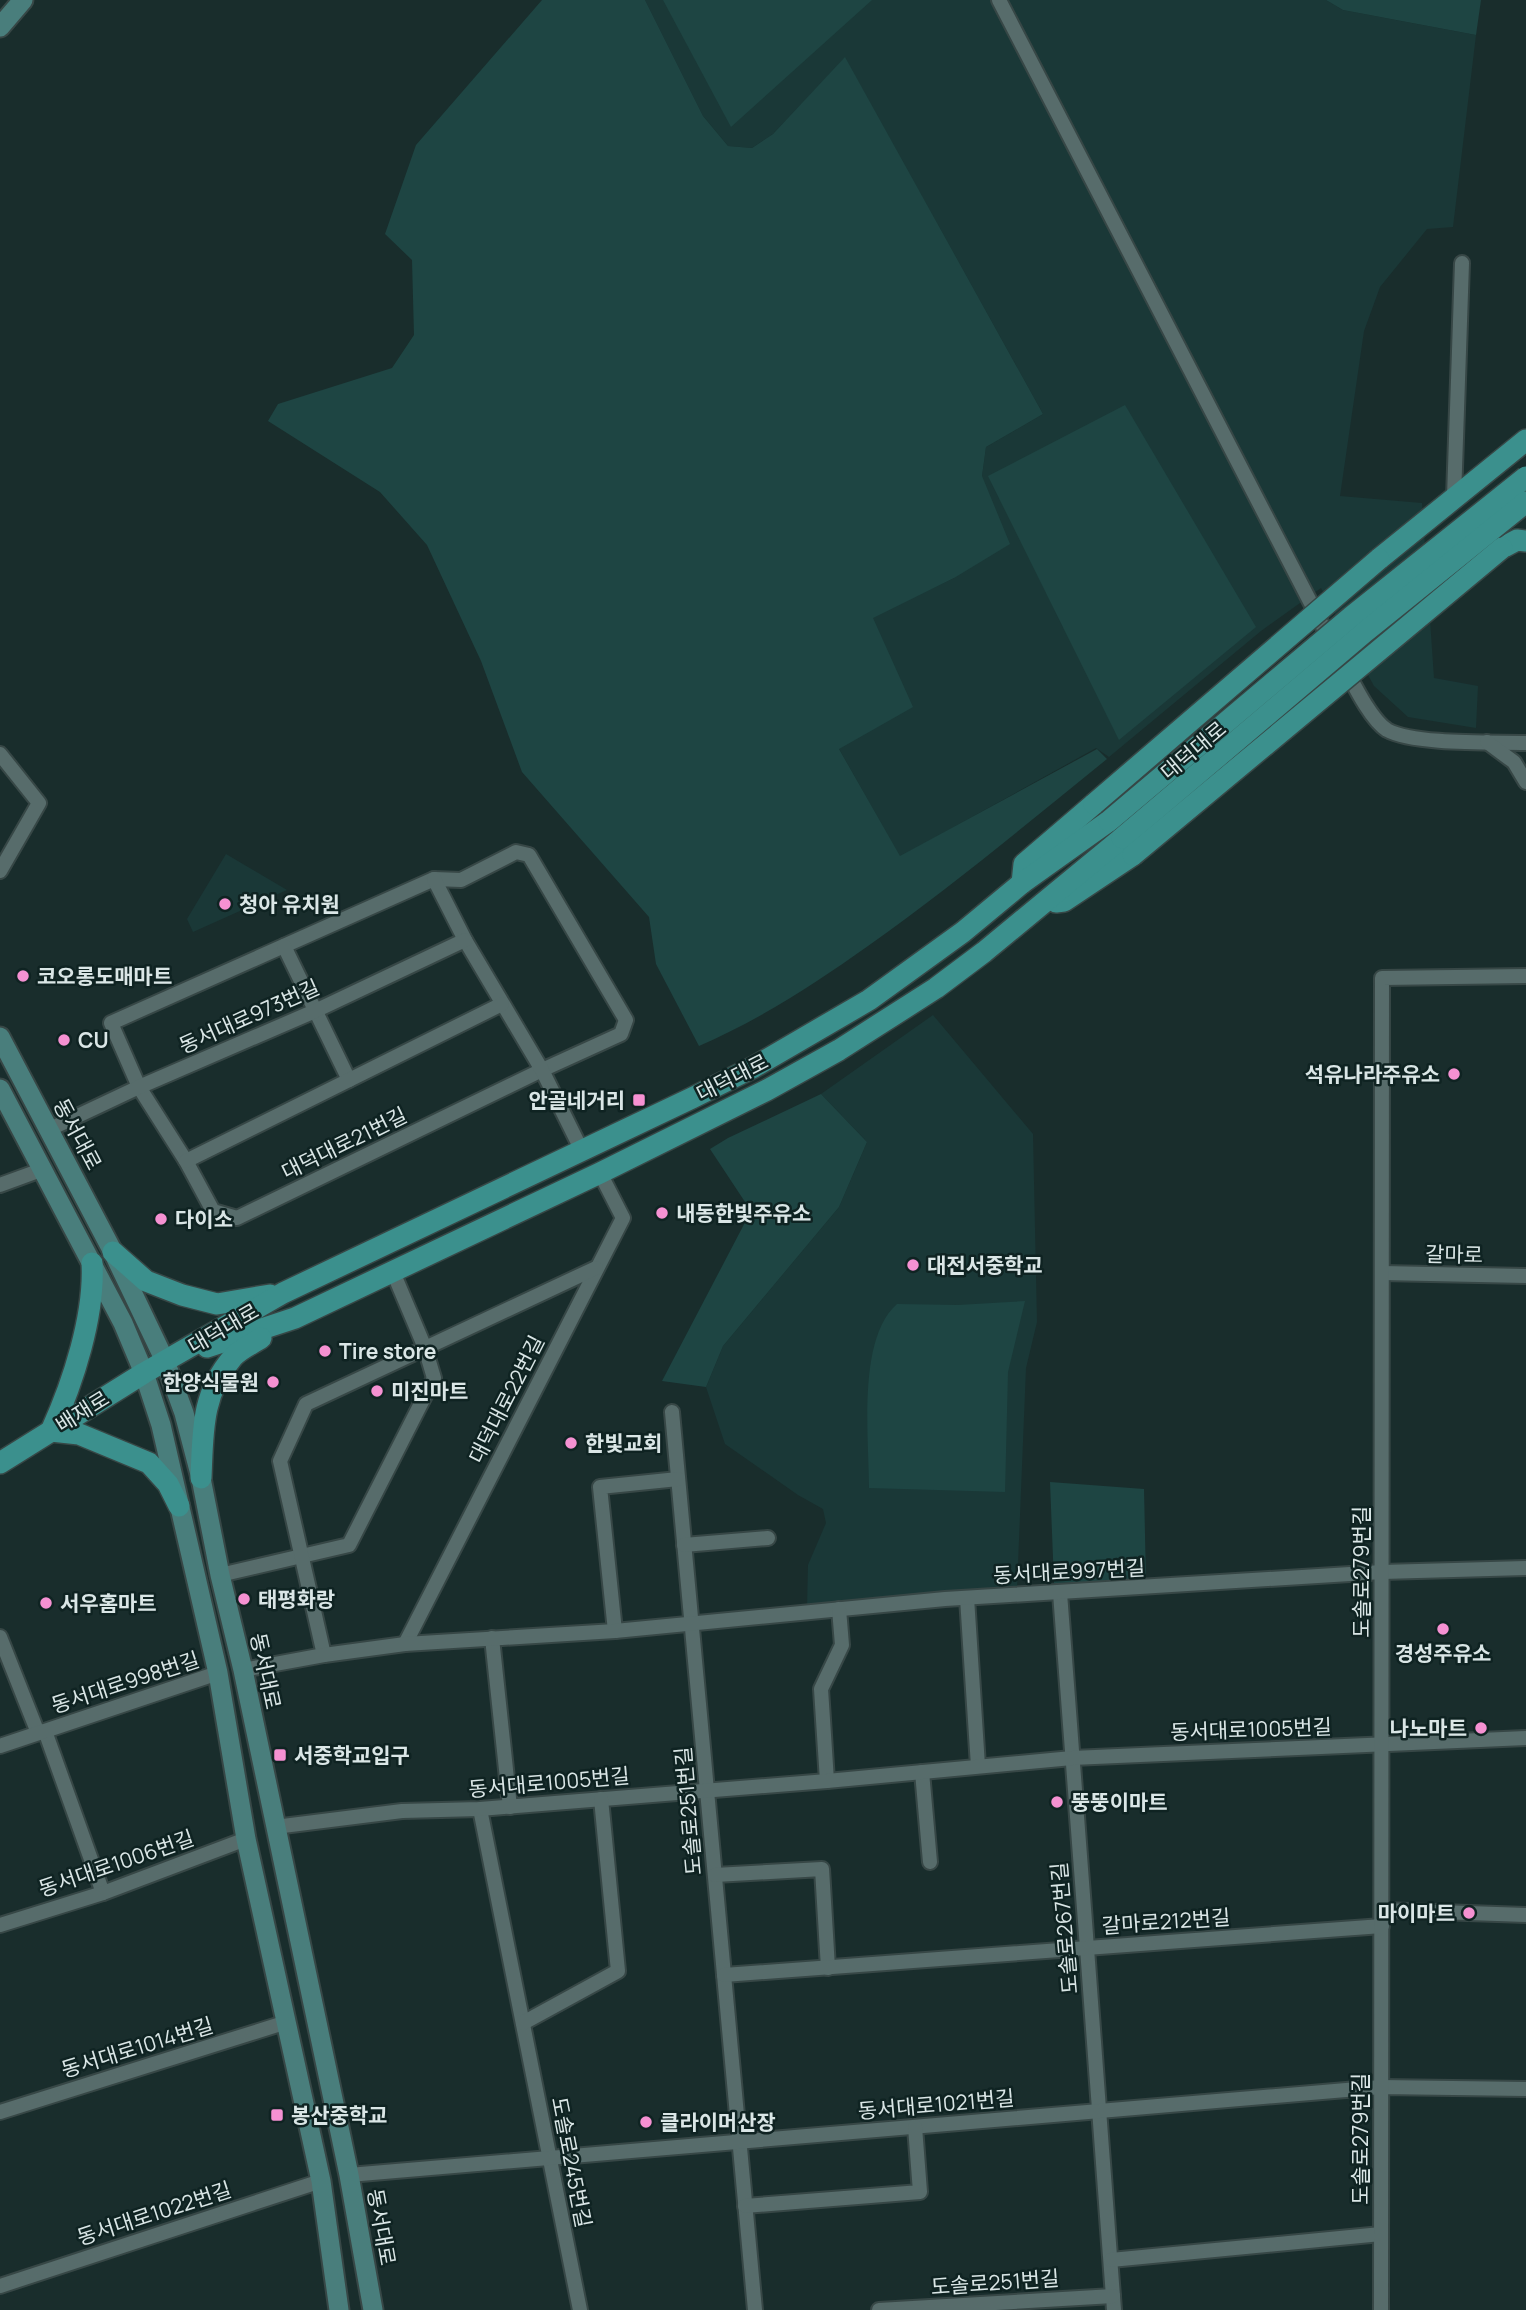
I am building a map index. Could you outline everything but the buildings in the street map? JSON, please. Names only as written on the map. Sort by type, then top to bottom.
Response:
[{"type":"main road","points":[[1022,883],[1024,864],[1379,559],[1526,440]]},
{"type":"main road","name":"대덕대로","points":[[165,1361],[283,1293],[754,1067],[869,1000],[963,932],[1022,883],[1109,821],[1351,617],[1526,477]]},
{"type":"main road","name":"대덕대로","points":[[165,1361],[295,1318],[393,1272],[767,1090],[886,1022],[984,952],[1040,903],[1128,846],[1366,631],[1526,502]]},
{"type":"main road","points":[[1128,846],[1502,548],[1517,540],[1526,541]]},
{"type":"main road","points":[[113,1252],[146,1281],[182,1295],[217,1304],[283,1293]]},
{"type":"main road","points":[[92,1263],[93,1282],[89,1311],[67,1397],[51,1431],[79,1434],[149,1463],[168,1484],[179,1506]]},
{"type":"main road","points":[[201,1478],[204,1415],[215,1384],[235,1355],[295,1318]]},
{"type":"main road","name":"배재로","points":[[0,1463],[165,1361]]},
{"type":"street","points":[[0,27],[23,0]]},
{"type":"street","points":[[999,0],[1358,692],[1386,729],[1412,738],[1526,743]]},
{"type":"street","points":[[1454,497],[1462,263]]},
{"type":"street","points":[[1486,742],[1514,762],[1526,782]]},
{"type":"street","points":[[0,754],[39,803],[0,871]]},
{"type":"street","name":"대덕대로21번길","points":[[516,852],[530,855],[626,1020],[621,1034],[237,1218],[213,1211],[186,1161],[139,1087],[111,1023],[434,879],[461,880],[516,852]]},
{"type":"street","points":[[434,879],[464,940],[542,1070],[582,1151]]},
{"type":"street","name":"동서대로973번길","points":[[50,1129],[139,1087],[316,1011],[464,940]]},
{"type":"street","points":[[284,946],[349,1080]]},
{"type":"street","name":"도솔로279번길","points":[[1381,2310],[1382,978],[1526,976]]},
{"type":"street","points":[[186,1161],[502,1004]]},
{"type":"street","name":"동서대로","points":[[0,1037],[113,1252],[165,1361],[184,1413],[243,1670],[349,2175],[373,2310]]},
{"type":"street","points":[[0,1089],[123,1323],[144,1373],[161,1425],[218,1674],[246,1839],[321,2181],[339,2310]]},
{"type":"street","points":[[0,1185],[41,1170]]},
{"type":"street","name":"대덕대로22번길","points":[[405,1644],[623,1218],[600,1173]]},
{"type":"street","points":[[324,1655],[280,1461],[306,1404],[596,1268]]},
{"type":"street","points":[[220,1575],[349,1545],[434,1378],[425,1348],[393,1272]]},
{"type":"street","name":"갈마로","points":[[1382,1273],[1526,1276]]},
{"type":"street","name":"도솔로251번길","points":[[672,1412],[755,2310]]},
{"type":"street","points":[[615,1631],[600,1487],[678,1479]]},
{"type":"street","points":[[684,1545],[768,1538]]},
{"type":"street","name":"동서대로997번길","points":[[243,1670],[405,1644],[692,1625],[967,1598],[1382,1572],[1526,1568]]},
{"type":"street","name":"도솔로267번길","points":[[1060,1593],[1114,2303]]},
{"type":"street","points":[[967,1598],[978,1766]]},
{"type":"street","points":[[827,1781],[821,1689],[842,1645],[839,1609]]},
{"type":"street","points":[[0,1637],[42,1732]]},
{"type":"street","points":[[492,1638],[510,1807]]},
{"type":"street","name":"동서대로998번길","points":[[0,1746],[218,1674]]},
{"type":"street","name":"동서대로998번길","points":[[42,1732],[103,1893]]},
{"type":"street","name":"동서대로1005번길","points":[[275,1827],[402,1811],[510,1807],[1072,1758],[1526,1738]]},
{"type":"street","points":[[922,1772],[930,1862]]},
{"type":"street","points":[[523,2023],[618,1971],[601,1799]]},
{"type":"street","name":"도솔로245번길","points":[[480,1809],[580,2310]]},
{"type":"street","name":"동서대로1006번길","points":[[0,1926],[103,1893],[246,1839]]},
{"type":"street","points":[[715,1875],[822,1869],[828,1968]]},
{"type":"street","points":[[1381,1910],[1526,1915]]},
{"type":"street","name":"갈마로212번길","points":[[724,1975],[1382,1926]]},
{"type":"street","name":"동서대로1014번길","points":[[0,2112],[287,2022]]},
{"type":"street","name":"동서대로1021번길","points":[[349,2175],[1381,2087],[1526,2089]]},
{"type":"street","points":[[745,2206],[920,2192],[915,2127]]},
{"type":"street","name":"동서대로1022번길","points":[[0,2286],[321,2181]]},
{"type":"street","points":[[1111,2260],[1381,2234]]},
{"type":"street","name":"도솔로251번길","points":[[879,2310],[1114,2303]]},
{"type":"shaded area","points":[[542,0],[645,0],[703,116],[728,146],[752,148],[773,134],[845,57],[1043,414],[986,447],[982,476],[1010,544],[954,578],[873,618],[913,707],[839,749],[900,856],[1097,749],[1107,759],[959,878],[868,946],[786,1001],[699,1046],[656,964],[649,917],[522,772],[481,661],[427,545],[380,492],[268,421],[278,404],[392,368],[414,335],[412,260],[385,234],[416,145]]},
{"type":"shaded area","points":[[645,0],[1326,0],[1343,10],[1476,35],[1453,227],[1427,229],[1380,287],[1364,331],[1340,496],[1422,503],[1434,678],[1478,686],[1476,728],[1408,717],[1374,686],[1321,588],[1261,631],[1109,757],[1096,748],[900,857],[839,749],[872,617],[954,578],[982,476],[986,447],[1043,414],[845,58],[773,134],[752,148],[728,146],[703,116]]},
{"type":"shaded area","points":[[663,0],[872,0],[731,127]]},
{"type":"shaded area","points":[[1326,0],[1481,0],[1476,35],[1343,10]]},
{"type":"shaded area","points":[[1125,405],[1256,627],[1119,740],[988,476]]},
{"type":"shaded area","name":"청아 유치원","points":[[226,854],[287,890],[193,932],[187,919]]},
{"type":"shaded area","name":"대전서중학교","points":[[933,1015],[1033,1134],[1037,1322],[1026,1368],[1017,1589],[807,1608],[808,1565],[826,1523],[823,1509],[798,1495],[725,1444],[706,1387],[723,1346],[839,1207],[867,1142],[821,1094]]},
{"type":"shaded area","points":[[821,1094],[867,1142],[839,1207],[723,1346],[706,1387],[662,1381],[751,1211],[710,1149]]},
{"type":"shaded area","points":[[1025,1301],[1008,1372],[1005,1492],[869,1488],[867,1417],[871,1364],[884,1320],[897,1304],[958,1305]]},
{"type":"shaded area","points":[[1050,1482],[1144,1489],[1146,1581],[1054,1583]]},
{"type":"place","name":"청아 유치원","points":[[225,904]]},
{"type":"place","name":"코오롱도매마트","points":[[23,976]]},
{"type":"place","name":"CU","points":[[64,1040]]},
{"type":"place","name":"석유나라주유소","points":[[1454,1074]]},
{"type":"place","name":"안골네거리","points":[[639,1100]]},
{"type":"place","name":"내동한빛주유소","points":[[662,1213]]},
{"type":"place","name":"다이소","points":[[161,1219]]},
{"type":"place","name":"대전서중학교","points":[[913,1265]]},
{"type":"place","name":"Tire store","points":[[325,1351]]},
{"type":"place","name":"한양식물원","points":[[273,1382]]},
{"type":"place","name":"미진마트","points":[[377,1391]]},
{"type":"place","name":"한빛교회","points":[[571,1443]]},
{"type":"place","name":"태평화랑","points":[[244,1599]]},
{"type":"place","name":"서우홈마트","points":[[46,1603]]},
{"type":"place","name":"경성주유소","points":[[1443,1629]]},
{"type":"place","name":"나노마트","points":[[1481,1728]]},
{"type":"place","name":"서중학교입구","points":[[280,1755]]},
{"type":"place","name":"뚱뚱이마트","points":[[1057,1802]]},
{"type":"place","name":"마이마트","points":[[1469,1913]]},
{"type":"place","name":"봉산중학교","points":[[277,2115]]},
{"type":"place","name":"클라이머산장","points":[[646,2122]]}]
